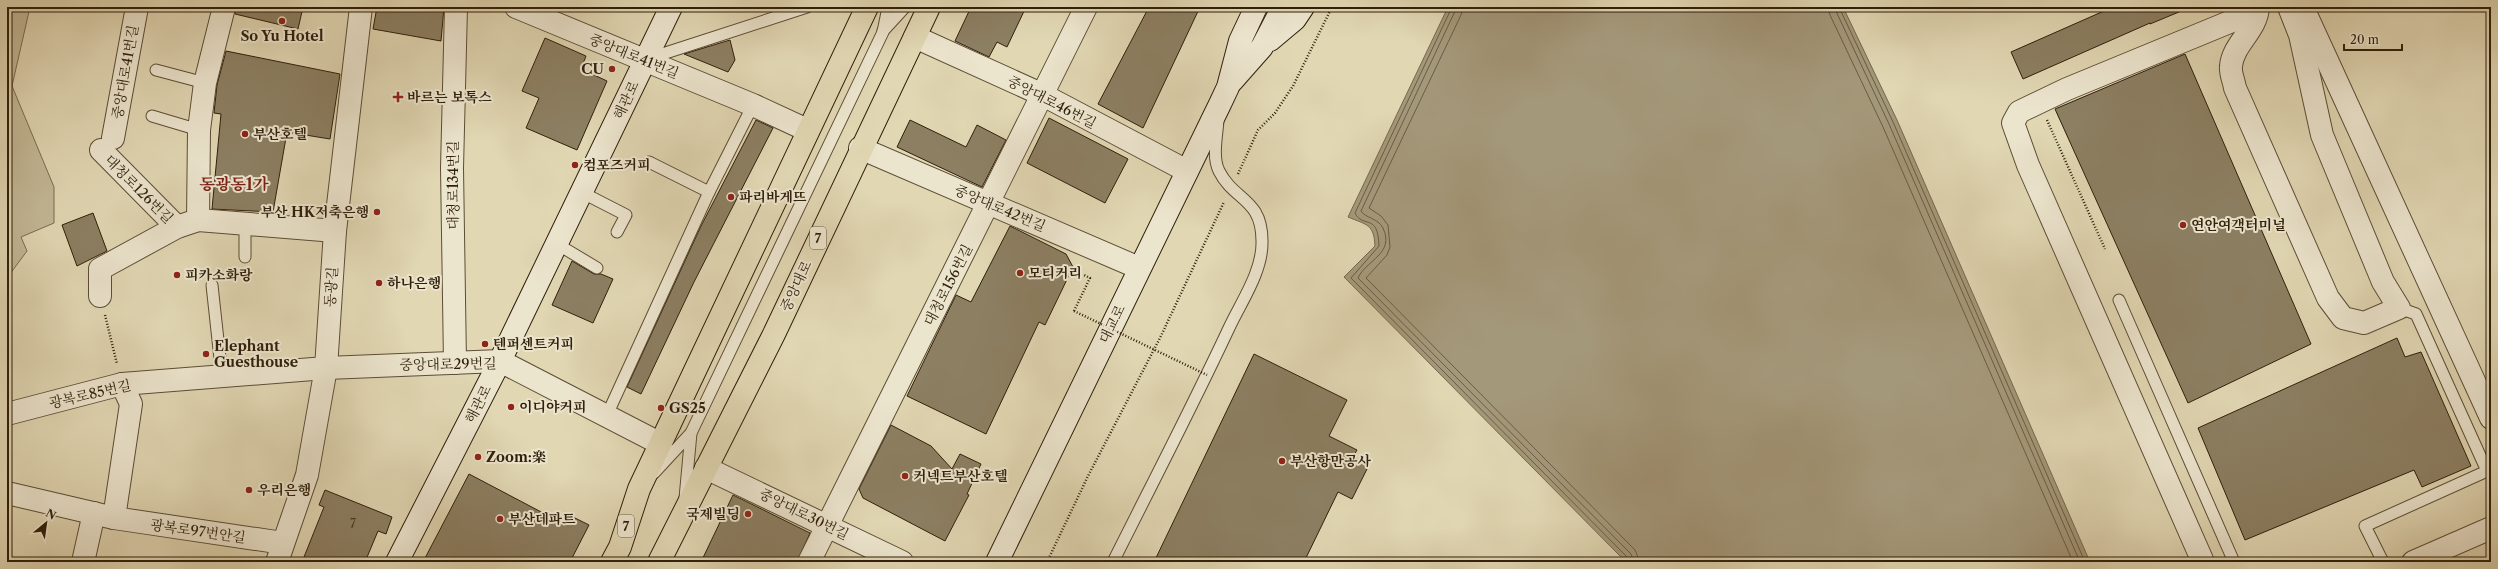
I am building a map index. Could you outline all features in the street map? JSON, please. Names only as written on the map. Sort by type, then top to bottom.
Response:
[{"type":"main road","name":"7","points":[[612,562],[620,547],[639,489],[807,130],[867,7]]},
{"type":"main road","name":"중앙대로","points":[[659,562],[774,334],[860,148],[929,7]]},
{"type":"street","name":"중앙대로41번길","points":[[107,144],[137,7]]},
{"type":"street","points":[[224,7],[205,83],[199,130],[198,220],[335,231]]},
{"type":"street","name":"동광길","points":[[280,552],[306,475],[326,368],[335,231],[361,7]]},
{"type":"street","name":"대청로134번길","points":[[455,363],[452,168],[456,7]]},
{"type":"street","name":"중앙대로41번길","points":[[516,7],[753,105],[807,130]]},
{"type":"street","name":"해관로","points":[[396,562],[500,361],[558,244],[644,60],[671,7]]},
{"type":"street","name":"대청로156번길","points":[[810,562],[1086,7]]},
{"type":"street","name":"대교로","points":[[997,562],[1224,95],[1240,41],[1256,7]]},
{"type":"street","name":"대교로","points":[[1224,95],[1262,47],[1283,7]]},
{"type":"street","points":[[1262,47],[1295,19],[1303,7]]},
{"type":"street","points":[[2203,562],[2028,165],[2013,123],[2019,112],[2067,89],[2232,21],[2249,7]]},
{"type":"street","points":[[2258,7],[2253,24],[2235,53],[2231,67],[2235,88],[2328,298],[2343,318],[2364,323],[2400,308],[2383,282],[2322,135],[2300,35],[2289,7]]},
{"type":"street","points":[[2303,7],[2491,418]]},
{"type":"street","name":"중앙대로46번길","points":[[915,37],[1043,95],[1187,171]]},
{"type":"street","name":"대청로126번길","points":[[107,144],[177,228]]},
{"type":"street","name":"중앙대로42번길","points":[[860,148],[1139,268]]},
{"type":"street","name":"대청로126번길","points":[[100,296],[100,269],[177,228],[198,220]]},
{"type":"street","name":"중앙대로29번길","points":[[326,368],[500,361],[661,444]]},
{"type":"street","name":"광복로85번길","points":[[7,414],[122,384],[326,368]]},
{"type":"street","points":[[83,562],[104,516],[131,404],[122,384]]},
{"type":"street","name":"중앙대로30번길","points":[[706,468],[828,525],[902,562]]},
{"type":"street","points":[[1012,562],[1033,487]]},
{"type":"street","name":"광복로97번안길","points":[[7,493],[104,516],[280,552]]},
{"type":"street","points":[[2413,562],[2491,528]]},
{"type":"lane","points":[[644,60],[807,7]]},
{"type":"lane","points":[[639,489],[691,433],[883,32],[888,7]]},
{"type":"lane","points":[[883,32],[906,7]]},
{"type":"lane","points":[[156,70],[205,83]]},
{"type":"lane","points":[[1113,562],[1207,375],[1258,266],[1262,242],[1260,221],[1249,203],[1231,187],[1219,171],[1216,152],[1224,95]]},
{"type":"lane","points":[[607,415],[709,192],[753,105]]},
{"type":"lane","points":[[152,116],[199,130]]},
{"type":"lane","points":[[649,162],[709,192]]},
{"type":"lane","points":[[583,193],[626,215],[617,232]]},
{"type":"lane","points":[[245,224],[245,257]]},
{"type":"lane","points":[[558,244],[597,268]]},
{"type":"lane","points":[[212,284],[222,377]]},
{"type":"lane","points":[[2119,300],[2234,562]]},
{"type":"lane","points":[[2383,562],[2365,526],[2488,470],[2416,314],[2400,308]]},
{"type":"lane","points":[[683,514],[691,433]]},
{"type":"path","points":[[1047,562],[1088,476],[1160,338],[1258,130],[1276,113],[1293,86],[1332,7]]},
{"type":"path","points":[[2046,117],[2105,249]]},
{"type":"path","points":[[1084,275],[1090,278],[1074,311],[1207,375]]},
{"type":"path","points":[[100,296],[122,384]]},
{"type":"shaded area","points":[[7,7],[30,7],[12,86],[54,187],[54,223],[21,237],[27,251],[7,278]]},
{"type":"water","points":[[1448,7],[1843,7],[1897,120],[2090,562],[1626,562],[1344,277],[1375,246],[1371,229],[1365,224],[1348,217]]},
{"type":"building","name":"So Yu Hotel","points":[[236,7],[303,7],[298,29],[235,14]]},
{"type":"building","points":[[377,7],[444,7],[441,41],[373,29]]},
{"type":"building","points":[[971,7],[1026,7],[1007,47],[997,42],[989,57],[955,41]]},
{"type":"building","points":[[1149,7],[1200,7],[1143,128],[1098,104]]},
{"type":"building","points":[[2113,7],[2191,7],[2150,23],[2023,79],[2011,52]]},
{"type":"building","points":[[545,38],[586,56],[581,69],[607,81],[577,150],[526,128],[539,98],[522,91]]},
{"type":"building","points":[[730,40],[735,60],[728,72],[684,54]]},
{"type":"building","name":"부산호텔","points":[[226,51],[340,74],[330,139],[287,132],[273,212],[212,209],[221,114],[214,113],[217,85]]},
{"type":"building","name":"연안여객터미널","points":[[2185,54],[2311,344],[2188,403],[2055,109]]},
{"type":"building","points":[[1049,118],[1128,159],[1105,203],[1027,163]]},
{"type":"building","points":[[756,120],[773,128],[694,282],[641,394],[627,387],[701,226]]},
{"type":"building","points":[[910,120],[966,147],[977,125],[1006,140],[982,187],[897,147]]},
{"type":"building","points":[[93,213],[107,251],[77,266],[62,225]]},
{"type":"building","points":[[1010,226],[1066,254],[1073,267],[1045,325],[1039,322],[986,434],[907,396],[956,295],[971,302]]},
{"type":"building","points":[[572,261],[594,274],[601,274],[613,279],[593,323],[552,305]]},
{"type":"building","points":[[2397,338],[2405,357],[2421,352],[2471,466],[2422,487],[2414,470],[2245,540],[2198,428]]},
{"type":"building","name":"부산항만공사","points":[[1254,354],[1347,400],[1329,436],[1357,450],[1353,457],[1369,465],[1352,499],[1338,492],[1304,562],[1154,562]]},
{"type":"building","points":[[891,425],[931,446],[952,469],[960,454],[981,464],[967,494],[969,495],[945,541],[863,498],[859,489]]},
{"type":"building","name":"부산데파트","points":[[469,474],[564,524],[569,515],[589,525],[570,562],[423,562]]},
{"type":"building","points":[[325,490],[392,517],[386,534],[378,531],[365,562],[302,562],[324,507],[319,505]]},
{"type":"building","name":"국제빌딩","points":[[733,495],[810,533],[797,562],[701,562]]},
{"type":"place","name":"So Yu Hotel","points":[[282,21]]},
{"type":"place","name":"CU","points":[[612,69]]},
{"type":"place","name":"바르는 보톡스","points":[[398,97]]},
{"type":"place","name":"부산호텔","points":[[245,134]]},
{"type":"place","name":"컴포즈커피","points":[[575,165]]},
{"type":"place","name":"파리바게뜨","points":[[731,197]]},
{"type":"place","name":"부산 HK저축은행","points":[[377,212]]},
{"type":"place","name":"연안여객터미널","points":[[2183,225]]},
{"type":"place","name":"모티커리","points":[[1020,273]]},
{"type":"place","name":"피카소화랑","points":[[177,275]]},
{"type":"place","name":"하나은행","points":[[379,283]]},
{"type":"place","name":"텐퍼센트커피","points":[[485,344]]},
{"type":"place","name":"Elephant Guesthouse","points":[[206,354]]},
{"type":"place","name":"이디야커피","points":[[511,407]]},
{"type":"place","name":"GS25","points":[[661,408]]},
{"type":"place","name":"Zoom:楽","points":[[478,457]]},
{"type":"place","name":"부산항만공사","points":[[1282,461]]},
{"type":"place","name":"커넥트부산호텔","points":[[905,476]]},
{"type":"place","name":"우리은행","points":[[249,490]]},
{"type":"place","name":"국제빌딩","points":[[748,514]]},
{"type":"place","name":"부산데파트","points":[[500,519]]},
{"type":"district","name":"동광동1가","points":[[234,184]]}]
